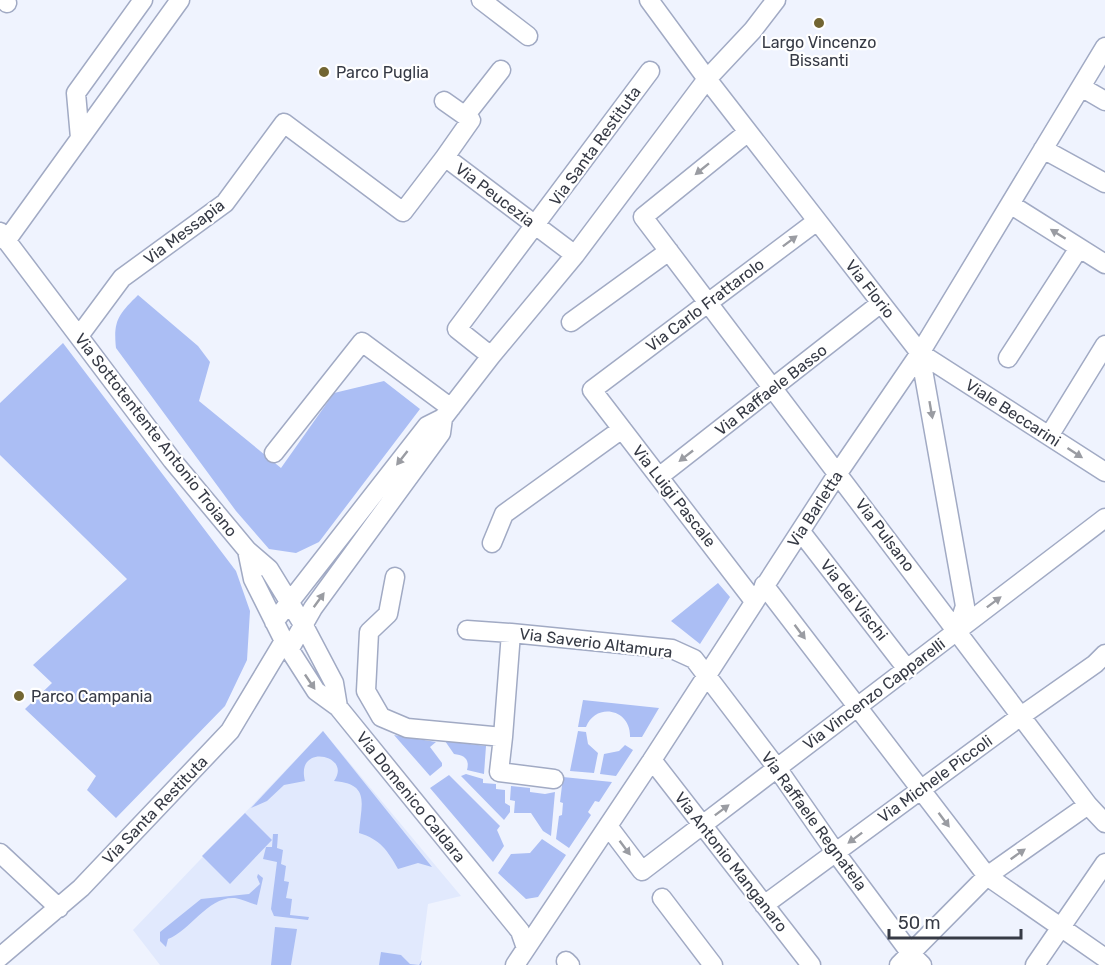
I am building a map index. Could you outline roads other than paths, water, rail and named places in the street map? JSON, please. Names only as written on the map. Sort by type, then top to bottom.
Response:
[{"type":"street","points":[[80,138],[76,93],[143,0]]},
{"type":"street","points":[[3,237],[80,138],[180,0]]},
{"type":"street","points":[[482,0],[528,36]]},
{"type":"street","name":"Via Florio","points":[[649,0],[707,79],[920,353],[965,606],[957,631]]},
{"type":"street","name":"Via Santa Restituta","points":[[274,622],[427,426],[447,413],[575,255],[707,79],[753,30],[776,0]]},
{"type":"street","name":"Via Barletta","points":[[515,965],[609,826],[838,473],[920,353],[1105,47]]},
{"type":"street","points":[[465,116],[501,70]]},
{"type":"street","name":"Via Santa Restituta","points":[[491,356],[457,329],[650,70]]},
{"type":"street","points":[[1081,87],[1105,101]]},
{"type":"street","points":[[444,101],[471,120],[445,157]]},
{"type":"street","name":"Via Peucezia","points":[[284,123],[403,212],[445,157],[575,255]]},
{"type":"street","name":"Via Messapia","points":[[79,336],[122,278],[225,203],[284,123]]},
{"type":"street","name":"Via Pulsano","points":[[748,132],[643,217],[1088,805],[1105,823]]},
{"type":"street","points":[[1043,149],[1105,183]]},
{"type":"street","points":[[1010,204],[1105,264]]},
{"type":"street","name":"Via Carlo Frattarolo","points":[[592,390],[817,220]]},
{"type":"street","name":"Via Sottotentente Antonio Troiano","points":[[3,237],[172,460],[247,550],[253,579],[287,646]]},
{"type":"street","points":[[1008,358],[1079,248]]},
{"type":"street","points":[[572,322],[669,250]]},
{"type":"street","name":"Via Raffaele Basso","points":[[660,476],[881,303]]},
{"type":"street","points":[[274,453],[362,342],[447,413]]},
{"type":"street","points":[[1049,436],[1105,345]]},
{"type":"street","name":"Viale Beccarini","points":[[920,353],[1105,472]]},
{"type":"street","name":"Via Luigi Pascale","points":[[592,390],[660,476],[754,602]]},
{"type":"street","name":"Via Santa Restituta","points":[[0,957],[81,888],[230,731],[287,646],[304,626],[313,608],[441,433],[447,413]]},
{"type":"street","points":[[492,543],[504,514],[622,429]]},
{"type":"street","name":"Via Vincenzo Capparelli","points":[[609,826],[642,871],[1105,518]]},
{"type":"street","name":"Via dei Vischi","points":[[801,532],[907,669]]},
{"type":"street","points":[[247,550],[269,569],[304,626],[334,683],[338,707]]},
{"type":"street","points":[[395,577],[388,614],[369,632],[366,691],[381,717],[407,728],[503,737]]},
{"type":"street","points":[[764,585],[987,876],[1105,958]]},
{"type":"street","name":"Via Saverio Altamura","points":[[468,630],[672,649],[694,659],[706,676]]},
{"type":"street","name":"Via Saverio Altamura","points":[[511,633],[500,772],[554,778]]},
{"type":"street","name":"Via Domenico Caldara","points":[[287,646],[316,691],[338,707],[520,931],[526,948]]},
{"type":"street","name":"Via Michele Piccoli","points":[[764,905],[1021,716],[1102,663]]},
{"type":"street","name":"Via Raffaele Regnatela","points":[[706,676],[777,768],[911,961]]},
{"type":"street","name":"Via Antonio Manganaro","points":[[652,760],[811,965]]},
{"type":"street","points":[[911,961],[987,876],[1088,805]]},
{"type":"street","points":[[0,854],[59,908]]},
{"type":"street","points":[[1035,965],[1105,863]]},
{"type":"street","points":[[662,898],[712,965]]},
{"type":"place","name":"Largo Vincenzo Bissanti","points":[[819,23]]},
{"type":"place","name":"Parco Puglia","points":[[324,72]]},
{"type":"place","name":"Parco Campania","points":[[19,696]]}]
